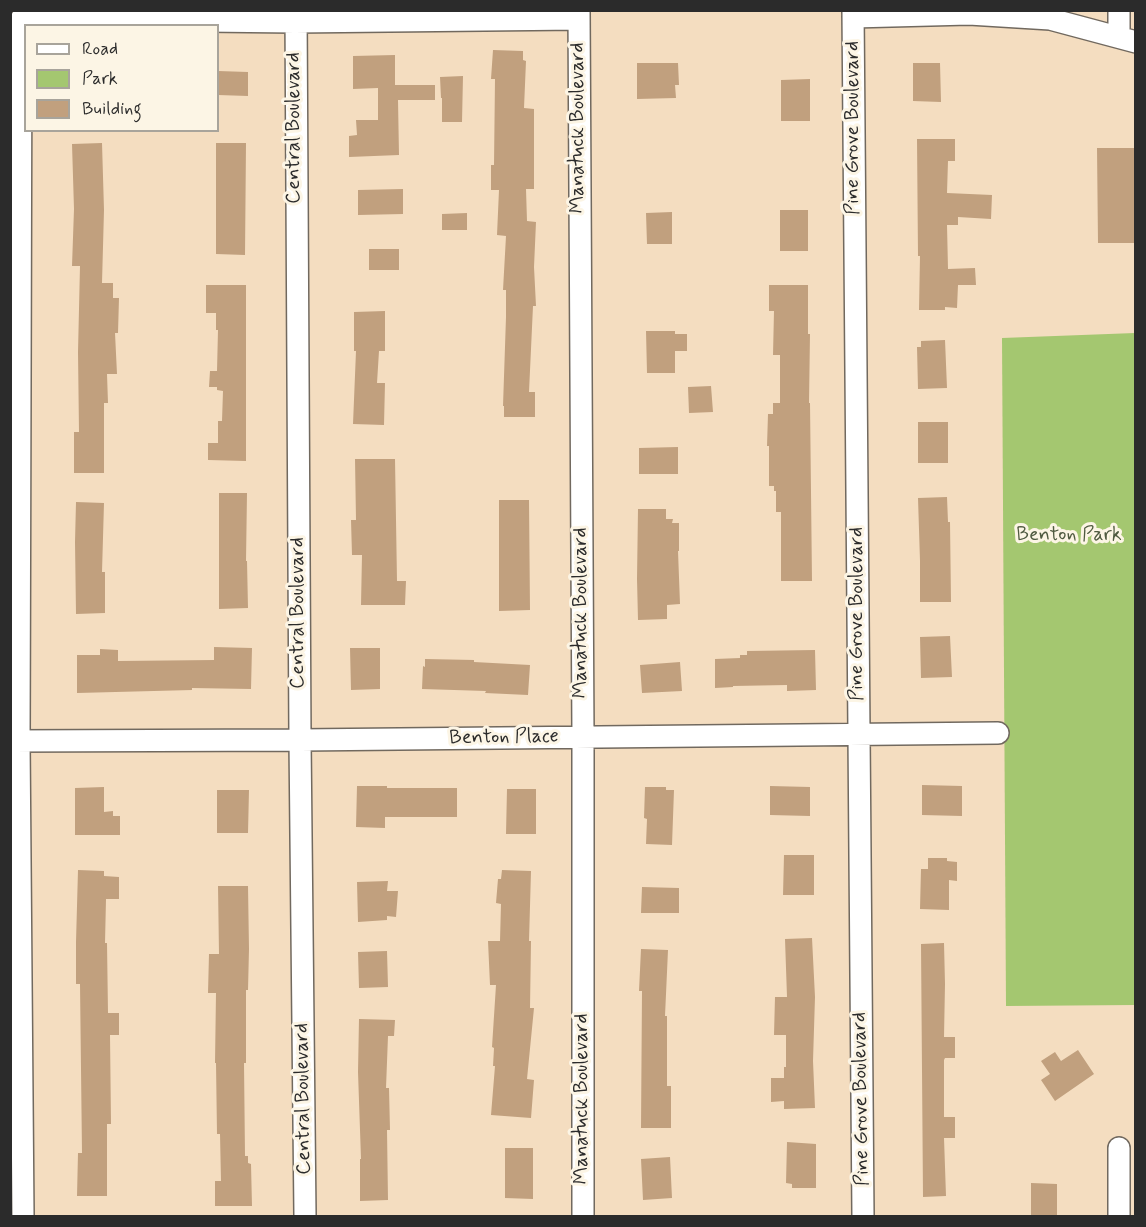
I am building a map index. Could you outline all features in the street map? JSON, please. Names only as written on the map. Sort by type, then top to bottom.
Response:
[{"type":"street","points":[[1119,10],[1127,40]]},
{"type":"street","points":[[853,14],[969,15],[1050,19],[1127,40]]},
{"type":"street","name":"Pine Grove Boulevard","points":[[853,14],[863,1216]]},
{"type":"street","points":[[23,1216],[15,741],[21,19],[579,15]]},
{"type":"street","name":"Manatuck Boulevard","points":[[579,15],[583,1216]]},
{"type":"street","name":"Central Boulevard","points":[[295,16],[305,1216]]},
{"type":"street","name":"Benton Place","points":[[15,741],[998,733]]},
{"type":"street","points":[[1119,1148],[1119,1216]]},
{"type":"green space","name":"Benton Park","points":[[1135,333],[1135,1005],[1006,1006],[1002,338]]},
{"type":"building","points":[[493,50],[523,51],[523,60],[526,61],[524,108],[534,109],[534,189],[526,189],[527,221],[536,222],[534,267],[536,306],[533,306],[529,392],[535,392],[535,417],[504,417],[506,290],[503,290],[506,236],[497,235],[499,190],[491,190],[491,165],[494,165],[495,79],[491,79]]},
{"type":"building","points":[[395,55],[395,85],[435,85],[435,100],[398,100],[399,155],[349,157],[349,136],[357,135],[356,120],[378,120],[378,88],[353,89],[353,56]]},
{"type":"building","points":[[637,63],[678,63],[679,85],[675,85],[676,98],[637,99]]},
{"type":"building","points":[[913,63],[940,63],[941,102],[913,101]]},
{"type":"building","points":[[219,71],[248,72],[248,96],[219,95]]},
{"type":"building","points":[[463,76],[462,122],[442,122],[440,77]]},
{"type":"building","points":[[810,79],[810,121],[781,121],[781,80]]},
{"type":"building","points":[[917,139],[955,139],[955,161],[948,161],[947,193],[992,195],[991,219],[958,217],[958,225],[947,225],[948,269],[975,268],[976,285],[958,285],[957,308],[919,310]]},
{"type":"building","points":[[102,143],[104,210],[102,283],[113,283],[113,298],[119,298],[118,333],[115,333],[117,374],[107,374],[108,403],[104,403],[104,473],[74,473],[74,432],[79,432],[80,266],[72,266],[74,209],[72,144]]},
{"type":"building","points":[[216,143],[246,143],[245,255],[216,254]]},
{"type":"building","points":[[1097,148],[1136,148],[1136,243],[1098,243]]},
{"type":"building","points":[[403,189],[403,214],[358,215],[358,190]]},
{"type":"building","points":[[780,210],[808,210],[808,251],[780,251]]},
{"type":"building","points":[[672,212],[672,244],[647,244],[646,213]]},
{"type":"building","points":[[467,213],[467,230],[442,230],[442,214]]},
{"type":"building","points":[[369,249],[399,249],[399,270],[369,270]]},
{"type":"building","points":[[206,285],[246,285],[246,461],[208,460],[208,443],[218,443],[218,421],[222,421],[223,391],[217,390],[217,387],[209,387],[210,371],[217,371],[218,330],[216,330],[216,313],[206,313]]},
{"type":"building","points":[[769,285],[808,285],[812,581],[781,581],[781,512],[776,512],[774,486],[769,486],[769,446],[767,446],[768,414],[773,414],[773,403],[780,403],[780,355],[773,355],[774,311],[769,311]]},
{"type":"building","points":[[385,311],[385,351],[379,351],[377,383],[385,383],[384,425],[353,424],[356,351],[354,351],[354,312]]},
{"type":"building","points":[[646,331],[675,331],[675,334],[687,334],[687,351],[675,351],[675,373],[647,373]]},
{"type":"building","points":[[945,340],[947,388],[918,389],[917,347],[921,347],[921,341]]},
{"type":"building","points":[[711,386],[713,412],[689,413],[688,387]]},
{"type":"building","points":[[918,422],[948,422],[948,463],[918,463]]},
{"type":"building","points":[[678,447],[678,474],[639,474],[639,448]]},
{"type":"building","points":[[355,459],[395,459],[397,581],[406,581],[405,605],[361,605],[362,555],[352,555],[351,520],[356,520]]},
{"type":"building","points":[[219,493],[247,493],[248,608],[219,609]]},
{"type":"building","points":[[947,497],[948,522],[950,522],[951,602],[920,602],[918,498]]},
{"type":"building","points":[[499,500],[529,500],[530,610],[499,611]]},
{"type":"building","points":[[76,502],[104,503],[102,572],[105,572],[105,613],[76,614]]},
{"type":"building","points":[[638,509],[666,509],[666,519],[673,519],[672,523],[679,523],[680,604],[667,605],[667,619],[638,620]]},
{"type":"building","points":[[950,636],[952,677],[921,678],[920,637]]},
{"type":"building","points":[[214,647],[252,648],[251,689],[192,688],[192,690],[77,693],[77,655],[100,655],[100,649],[118,650],[118,661],[214,660]]},
{"type":"building","points":[[350,648],[380,648],[380,689],[351,690]]},
{"type":"building","points":[[815,650],[816,690],[787,691],[787,685],[715,688],[715,659],[740,658],[740,655],[747,655],[747,651]]},
{"type":"building","points":[[425,659],[530,665],[528,695],[422,689]]},
{"type":"building","points":[[680,662],[682,691],[642,693],[640,665]]},
{"type":"building","points":[[922,785],[962,786],[962,816],[922,815]]},
{"type":"building","points":[[357,786],[457,788],[457,817],[385,817],[385,828],[356,827]]},
{"type":"building","points":[[770,786],[810,787],[810,816],[770,815]]},
{"type":"building","points":[[104,787],[104,812],[113,811],[113,816],[120,816],[120,835],[75,835],[75,788]]},
{"type":"building","points":[[645,787],[666,787],[666,790],[674,790],[672,845],[646,844]]},
{"type":"building","points":[[507,789],[536,789],[536,834],[506,834]]},
{"type":"building","points":[[217,790],[249,790],[248,833],[217,833]]},
{"type":"building","points":[[784,855],[814,855],[814,895],[783,895]]},
{"type":"building","points":[[928,858],[947,858],[947,861],[957,862],[957,881],[949,880],[949,910],[920,909],[921,869],[928,869]]},
{"type":"building","points":[[78,870],[104,871],[104,876],[119,877],[119,899],[106,899],[108,1013],[119,1013],[119,1035],[110,1035],[111,1124],[107,1124],[107,1196],[77,1196],[78,1153],[82,1153],[80,984],[76,984]]},
{"type":"building","points":[[502,870],[531,871],[530,1008],[534,1008],[527,1079],[534,1080],[531,1118],[491,1115],[495,1066],[493,1066],[494,1048],[492,1047],[496,985],[490,985],[488,941],[500,941],[501,904],[496,903],[498,879],[501,879]]},
{"type":"building","points":[[388,881],[387,891],[398,891],[396,917],[387,916],[387,920],[358,922],[357,882]]},
{"type":"building","points":[[218,886],[248,886],[249,949],[248,990],[246,990],[246,1063],[244,1063],[245,1156],[248,1156],[248,1163],[251,1164],[252,1206],[215,1206],[215,1181],[221,1181],[215,1063],[216,993],[208,993],[209,954],[219,954]]},
{"type":"building","points":[[642,887],[679,888],[679,913],[641,913]]},
{"type":"building","points":[[812,938],[815,997],[813,1061],[815,1108],[784,1109],[784,1101],[771,1102],[771,1078],[784,1078],[784,1067],[786,1067],[786,1035],[774,1035],[775,997],[787,997],[785,939]]},
{"type":"building","points":[[944,943],[944,1037],[955,1037],[955,1058],[944,1060],[944,1117],[955,1117],[955,1138],[944,1138],[946,1196],[923,1197],[921,944]]},
{"type":"building","points":[[641,949],[668,950],[665,1016],[667,1016],[667,1086],[671,1086],[671,1128],[641,1128],[642,991],[639,991]]},
{"type":"building","points":[[387,951],[388,987],[359,988],[358,952]]},
{"type":"building","points":[[359,1019],[395,1020],[394,1036],[388,1036],[386,1088],[389,1088],[390,1130],[387,1130],[388,1200],[360,1201]]},
{"type":"building","points":[[1078,1050],[1094,1074],[1055,1101],[1041,1080],[1050,1074],[1041,1061],[1055,1052],[1061,1061]]},
{"type":"building","points":[[787,1142],[816,1144],[816,1188],[792,1188],[792,1184],[786,1183]]},
{"type":"building","points":[[505,1148],[533,1148],[533,1199],[505,1198]]},
{"type":"building","points":[[670,1157],[672,1198],[643,1200],[641,1159]]},
{"type":"building","points":[[1031,1183],[1057,1184],[1057,1216],[1031,1216]]}]
